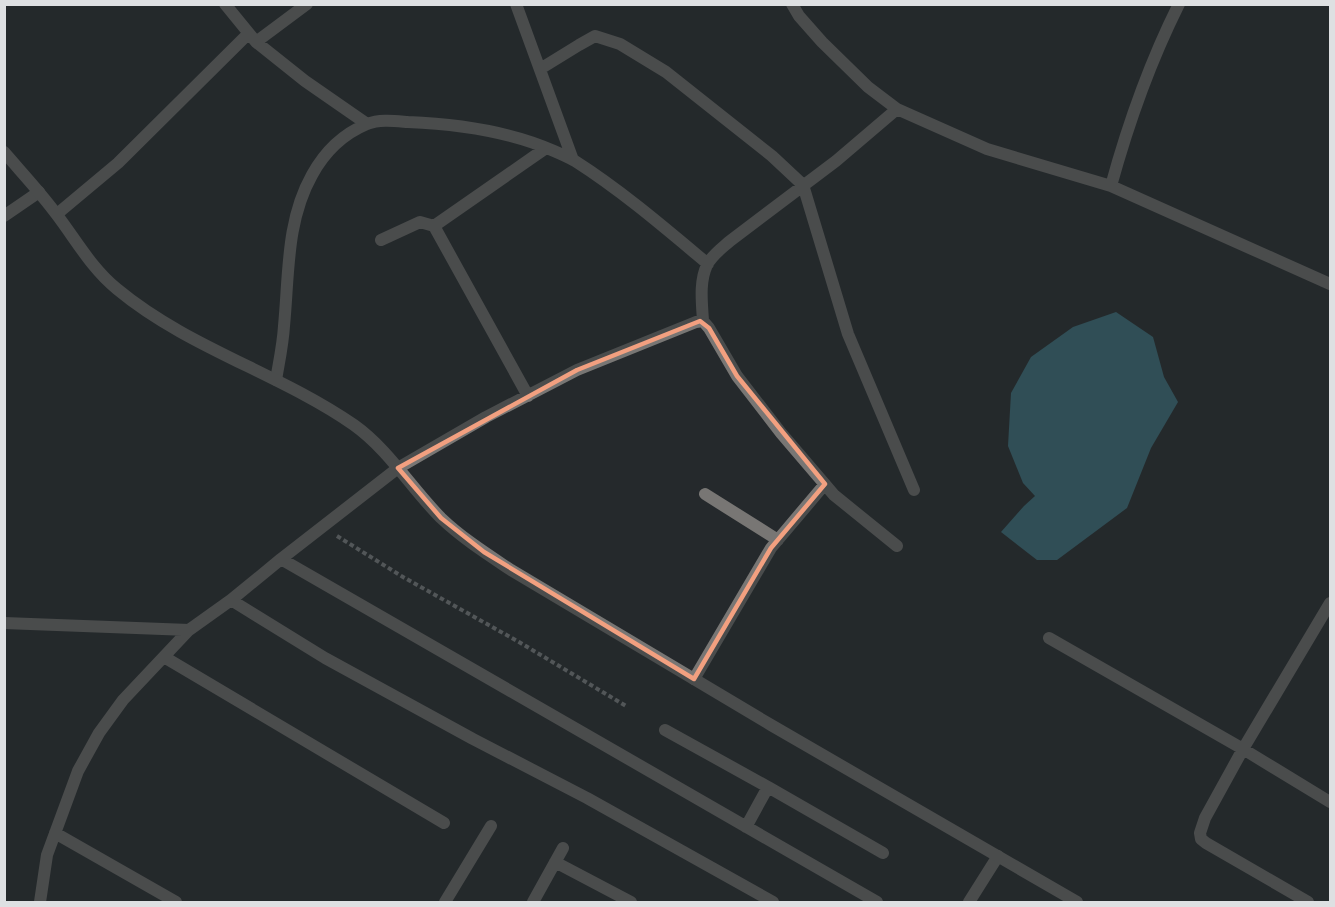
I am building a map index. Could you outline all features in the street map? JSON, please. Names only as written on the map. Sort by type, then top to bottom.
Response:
[{"type":"street","points":[[225,4],[252,38],[305,81],[367,124]]},
{"type":"street","points":[[57,214],[118,163],[252,38],[307,4]]},
{"type":"street","points":[[516,4],[573,160]]},
{"type":"street","points":[[792,4],[799,16],[837,57],[868,87],[897,109],[987,149],[1112,186],[1330,284]]},
{"type":"street","points":[[1112,186],[1121,151],[1140,96],[1161,39],[1179,4]]},
{"type":"street","points":[[540,69],[595,36],[620,44],[675,79],[772,156],[803,185],[848,334],[915,490]]},
{"type":"street","points":[[897,109],[836,161],[730,241],[708,264],[702,282],[703,321],[710,328],[738,376],[781,433],[834,495],[897,546]]},
{"type":"street","points":[[276,380],[284,328],[289,256],[299,202],[311,176],[323,158],[338,141],[367,124],[380,121],[433,123],[482,130],[518,138],[546,148],[573,160],[644,210],[708,264]]},
{"type":"street","points":[[434,226],[546,148]]},
{"type":"street","points":[[4,152],[57,214],[99,272],[116,289],[176,330],[276,380],[356,426],[378,445],[441,518],[511,570],[1077,903]]},
{"type":"street","points":[[4,216],[39,192]]},
{"type":"street","points":[[381,240],[420,222],[434,226],[528,396]]},
{"type":"street","points":[[40,903],[47,855],[78,771],[99,733],[123,700],[189,630],[231,600],[398,468],[486,417],[577,370],[703,321]]},
{"type":"street","points":[[694,679],[771,548],[825,484]]},
{"type":"street","points":[[705,494],[778,540]]},
{"type":"street","points":[[281,559],[877,903]]},
{"type":"street","points":[[231,600],[325,658],[587,798],[773,903]]},
{"type":"street","points":[[1308,903],[1202,839],[1200,833],[1205,818],[1244,749],[1330,603]]},
{"type":"street","points":[[4,623],[189,630]]},
{"type":"street","points":[[1049,638],[1244,749],[1330,802]]},
{"type":"street","points":[[164,657],[444,823]]},
{"type":"street","points":[[665,730],[883,853]]},
{"type":"street","points":[[746,827],[768,788]]},
{"type":"street","points":[[445,903],[490,826]]},
{"type":"street","points":[[55,833],[177,903]]},
{"type":"street","points":[[533,903],[563,848]]},
{"type":"street","points":[[969,903],[998,856]]},
{"type":"street","points":[[555,862],[631,903]]},
{"type":"path","points":[[322,527],[403,577],[519,642],[626,706]]},
{"type":"highlighted area","points":[[700,321],[709,328],[737,376],[825,484],[771,548],[694,679],[484,552],[441,518],[398,468],[577,370]]},
{"type":"water","points":[[1116,312],[1153,337],[1164,377],[1178,402],[1151,448],[1127,508],[1057,560],[1037,560],[1001,532],[1035,496],[1023,483],[1008,446],[1011,393],[1031,357],[1073,327]]}]
